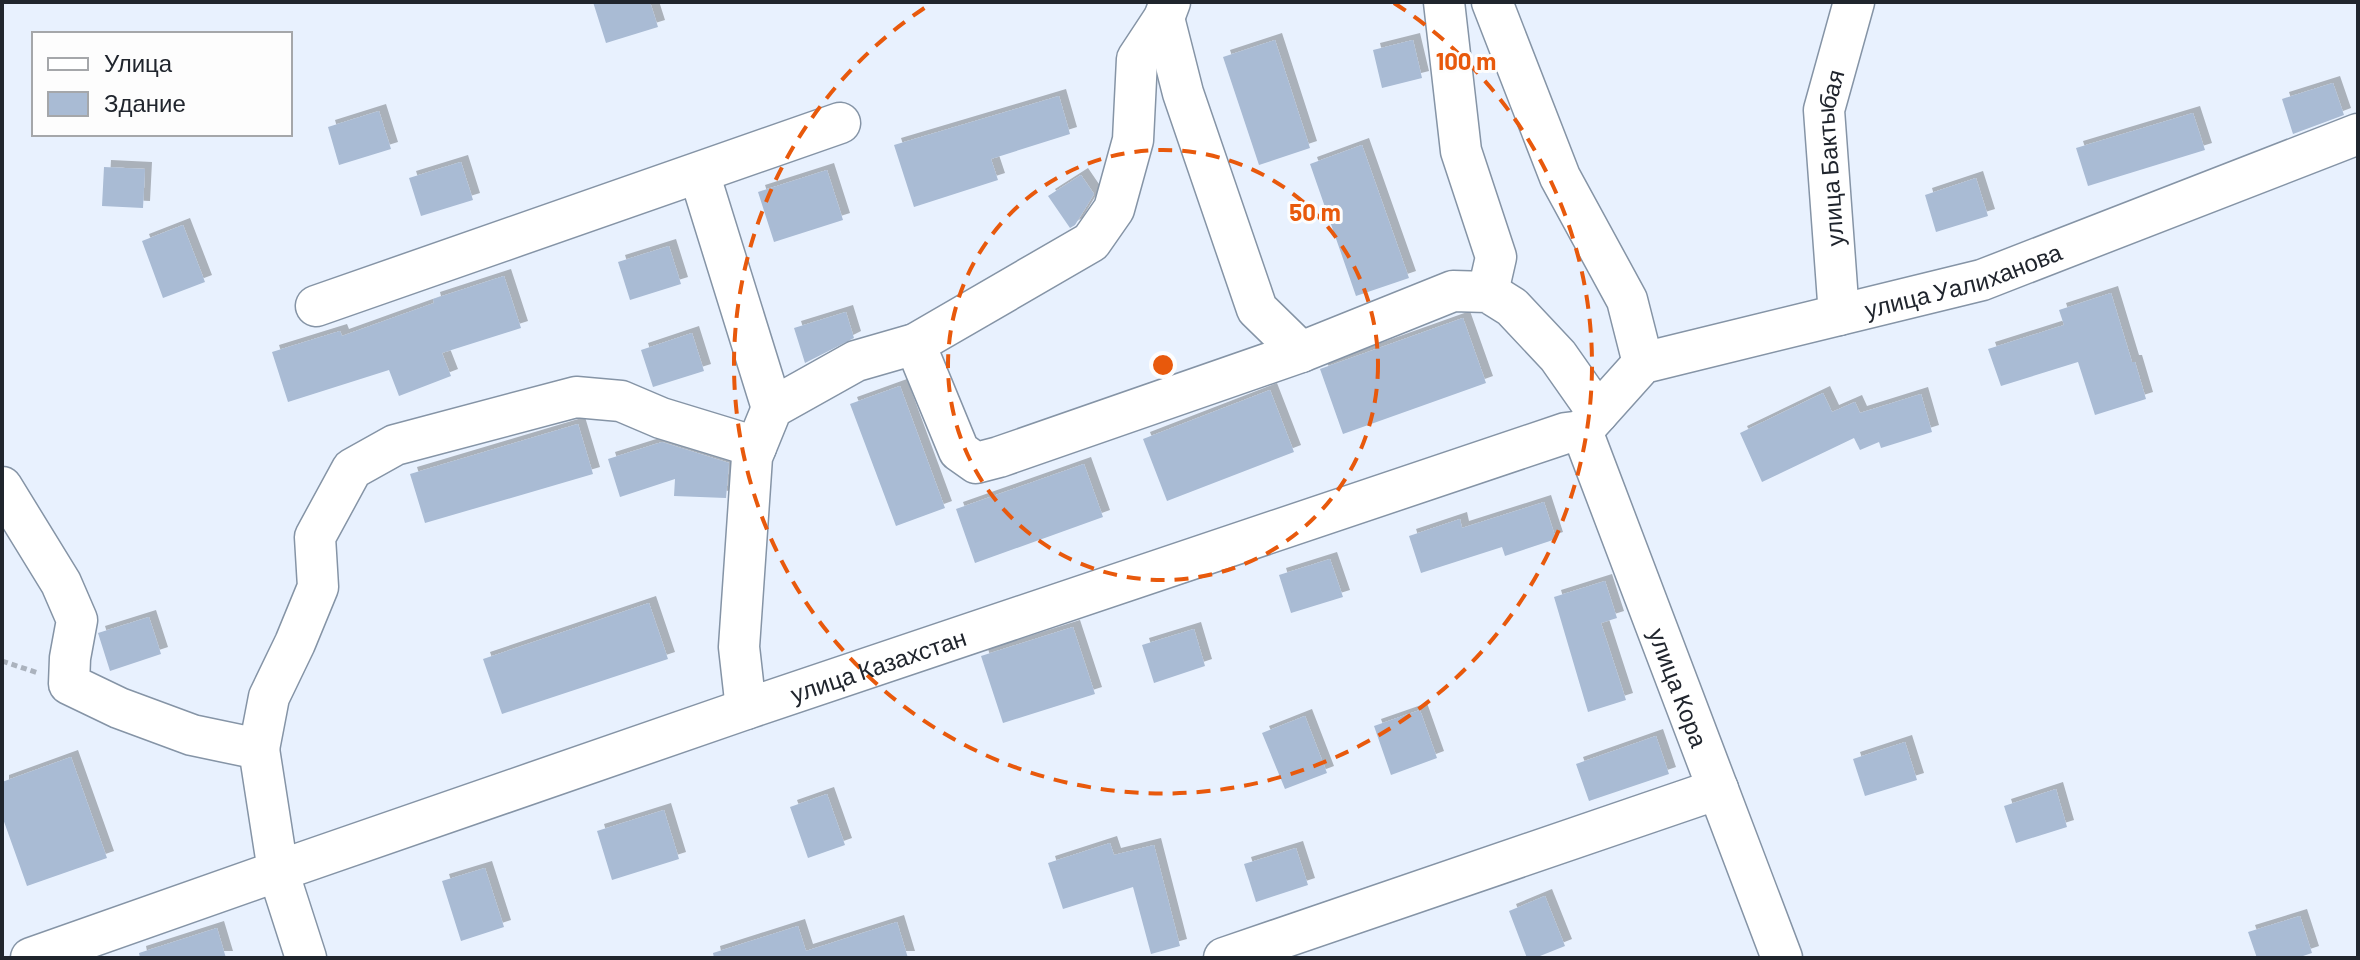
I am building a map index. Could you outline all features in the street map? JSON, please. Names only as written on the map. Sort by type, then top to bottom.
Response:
[{"type":"street","points":[[915,344],[959,451],[976,463],[1301,352],[1453,291],[1488,292],[1496,257],[1461,151],[1444,2]]},
{"type":"street","points":[[1492,2],[1560,177],[1627,300],[1643,363],[1582,426]]},
{"type":"street","name":"улица Бактыбая","points":[[1839,315],[1824,110],[1854,2]]},
{"type":"street","points":[[1167,10],[1183,93],[1257,309],[1301,352]]},
{"type":"street","points":[[746,709],[739,647],[752,457],[772,408],[856,361],[915,344],[1091,242],[1114,209],[1133,140],[1137,59],[1167,10]]},
{"type":"street","points":[[316,306],[840,123]]},
{"type":"street","name":"улица Уалиханова","points":[[1643,363],[1982,280],[2358,134]]},
{"type":"street","points":[[699,173],[772,408]]},
{"type":"street","name":"улица Кора","points":[[1488,292],[1512,307],[1558,356],[1782,958]]},
{"type":"street","points":[[306,958],[278,871],[259,749],[269,697],[318,587],[315,537],[352,469],[395,445],[576,397],[621,401],[661,418],[756,447]]},
{"type":"street","name":"улица Казахстан","points":[[31,958],[746,709],[1582,426]]},
{"type":"street","points":[[2,487],[61,583],[77,620],[69,684],[119,708],[192,735],[259,749]]},
{"type":"street","points":[[1224,958],[1718,789]]},
{"type":"building","points":[[593,2],[650,2],[658,27],[606,43]]},
{"type":"building","points":[[1275,40],[1310,148],[1259,165],[1223,57]]},
{"type":"building","points":[[1413,40],[1422,78],[1382,88],[1373,50]]},
{"type":"building","points":[[2333,83],[2344,115],[2293,134],[2282,99]]},
{"type":"building","points":[[1059,96],[1070,134],[991,159],[998,180],[914,207],[894,145]]},
{"type":"building","points":[[379,111],[391,149],[339,165],[328,127]]},
{"type":"building","points":[[2193,113],[2205,150],[2088,186],[2076,148]]},
{"type":"building","points":[[1362,145],[1409,278],[1356,296],[1310,164]]},
{"type":"building","points":[[461,162],[473,200],[421,216],[409,178]]},
{"type":"building","points":[[104,167],[145,169],[143,208],[102,206]]},
{"type":"building","points":[[827,170],[843,220],[774,242],[758,192]]},
{"type":"building","points":[[1081,175],[1094,194],[1070,228],[1048,196]]},
{"type":"building","points":[[1976,178],[1988,216],[1936,232],[1925,195]]},
{"type":"building","points":[[183,225],[205,282],[163,298],[142,241]]},
{"type":"building","points":[[669,246],[681,284],[630,300],[618,262]]},
{"type":"building","points":[[504,276],[521,328],[442,353],[451,376],[399,396],[389,370],[288,402],[272,352],[340,331],[342,336],[434,303],[433,299]]},
{"type":"building","points":[[2111,293],[2146,399],[2095,415],[2078,362],[2001,386],[1988,349],[2064,325],[2059,310]]},
{"type":"building","points":[[846,312],[854,338],[805,363],[794,328]]},
{"type":"building","points":[[1463,318],[1486,383],[1343,434],[1320,369]]},
{"type":"building","points":[[692,333],[704,371],[653,387],[641,350]]},
{"type":"building","points":[[900,386],[945,508],[896,526],[850,404]]},
{"type":"building","points":[[1270,390],[1294,452],[1167,501],[1143,439]]},
{"type":"building","points":[[1823,393],[1832,412],[1855,402],[1860,413],[1921,394],[1932,432],[1881,448],[1879,442],[1860,450],[1854,438],[1762,482],[1740,433]]},
{"type":"building","points":[[578,424],[593,474],[425,523],[410,474]]},
{"type":"building","points":[[662,442],[729,463],[726,498],[674,496],[675,479],[620,497],[608,459]]},
{"type":"building","points":[[1084,464],[1103,517],[975,563],[956,509]]},
{"type":"building","points":[[1544,502],[1556,539],[1505,556],[1502,547],[1421,573],[1409,536],[1460,519],[1462,528]]},
{"type":"building","points":[[1330,559],[1343,597],[1291,613],[1279,575]]},
{"type":"building","points":[[1605,581],[1617,618],[1601,623],[1626,700],[1588,712],[1554,597]]},
{"type":"building","points":[[649,603],[668,659],[502,714],[483,659]]},
{"type":"building","points":[[149,617],[161,654],[110,671],[98,633]]},
{"type":"building","points":[[1073,627],[1095,694],[1003,723],[981,656]]},
{"type":"building","points":[[1194,629],[1205,666],[1154,683],[1142,645]]},
{"type":"building","points":[[1420,710],[1437,758],[1391,775],[1374,726]]},
{"type":"building","points":[[1305,716],[1327,773],[1285,789],[1262,733]]},
{"type":"building","points":[[1656,736],[1669,774],[1589,801],[1576,764]]},
{"type":"building","points":[[1905,742],[1917,780],[1865,796],[1853,759]]},
{"type":"building","points":[[71,757],[107,858],[27,886],[2,816],[2,782]]},
{"type":"building","points":[[2056,789],[2067,827],[2016,843],[2004,806]]},
{"type":"building","points":[[827,794],[845,845],[808,858],[790,807]]},
{"type":"building","points":[[664,810],[679,859],[612,880],[597,831]]},
{"type":"building","points":[[1110,843],[1114,855],[1154,845],[1180,946],[1151,954],[1133,887],[1063,909],[1048,863]]},
{"type":"building","points":[[1296,848],[1308,885],[1256,902],[1244,864]]},
{"type":"building","points":[[485,868],[504,927],[461,941],[442,881]]},
{"type":"building","points":[[1545,896],[1565,946],[1535,958],[1527,958],[1509,911]]},
{"type":"building","points":[[2300,916],[2312,953],[2297,958],[2257,958],[2248,932]]},
{"type":"building","points":[[897,922],[908,958],[714,958],[713,953],[798,926],[806,951]]},
{"type":"building","points":[[217,928],[226,958],[140,958],[139,953]]}]
